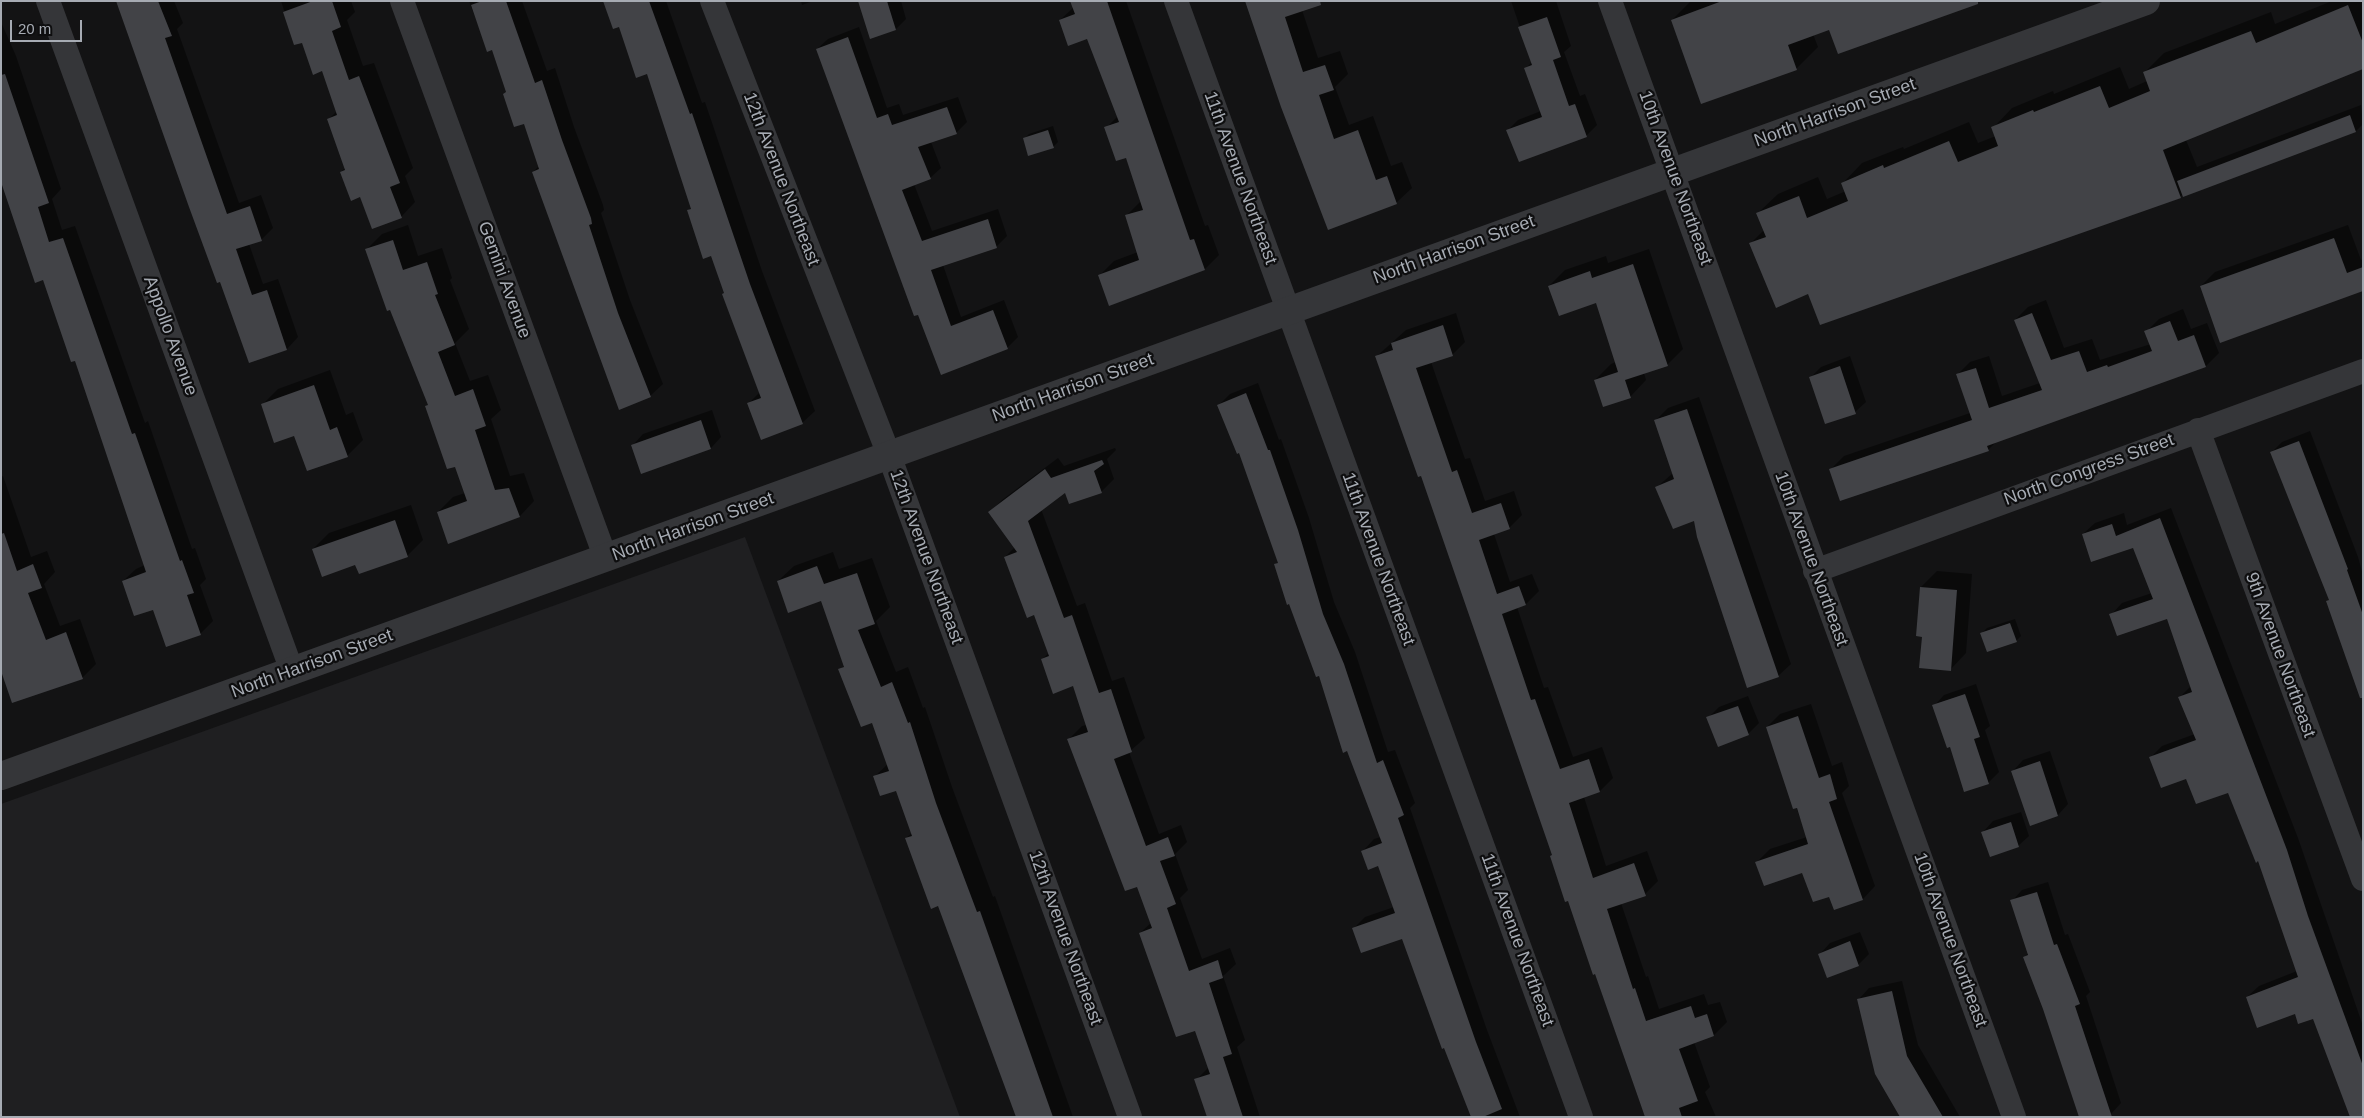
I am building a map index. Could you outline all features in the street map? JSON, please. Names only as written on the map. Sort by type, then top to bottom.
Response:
[{"type":"street","name":"Appollo Avenue","points":[[48,1],[292,671]]},
{"type":"street","name":"Gemini Avenue","points":[[402,1],[606,558]]},
{"type":"street","name":"12th Avenue Northeast","points":[[712,1],[889,455],[1130,1117]]},
{"type":"street","name":"11th Avenue Northeast","points":[[1176,1],[1581,1117]]},
{"type":"street","name":"10th Avenue Northeast","points":[[1610,1],[2014,1117]]},
{"type":"street","name":"North Harrison Street","points":[[1,776],[2146,1]]},
{"type":"street","name":"North Congress Street","points":[[1815,571],[2363,371]]},
{"type":"street","name":"9th Avenue Northeast","points":[[2198,430],[2355,832],[2363,879]]},
{"type":"shaded area","points":[[745,537],[960,1117],[1,1117],[1,804]]},
{"type":"building","points":[[116,1],[158,1],[172,36],[165,38],[227,214],[250,206],[262,241],[236,249],[252,295],[267,290],[287,350],[249,363],[220,282],[217,283],[189,207]]},
{"type":"building","points":[[313,1],[332,1],[341,27],[332,31],[349,80],[359,76],[400,183],[390,187],[402,218],[372,229],[360,197],[351,201],[340,172],[345,170],[327,119],[337,115],[322,71],[313,75],[302,43],[294,45],[283,12]]},
{"type":"building","points":[[482,1],[506,1],[535,83],[542,80],[591,218],[592,224],[589,225],[618,313],[651,397],[619,410],[532,172],[539,169],[524,124],[514,127],[503,94],[506,92],[492,50],[487,52],[471,5]]},
{"type":"building","points":[[603,1],[649,1],[690,114],[692,113],[750,284],[803,424],[761,440],[747,403],[761,398],[722,294],[724,293],[711,256],[703,259],[687,210],[691,209],[647,74],[636,78],[619,27],[613,29]]},
{"type":"building","points":[[858,1],[887,1],[896,30],[870,39]]},
{"type":"building","points":[[1070,1],[1107,1],[1190,240],[1194,239],[1205,270],[1109,306],[1098,275],[1139,260],[1125,215],[1143,210],[1126,158],[1116,161],[1104,127],[1119,122],[1087,39],[1068,46],[1059,20],[1075,14]]},
{"type":"building","points":[[1245,1],[1320,1],[1321,5],[1285,17],[1303,72],[1325,65],[1334,90],[1319,95],[1334,139],[1358,130],[1376,180],[1387,176],[1397,204],[1328,230],[1281,107]]},
{"type":"building","points":[[1722,1],[1978,1],[1978,4],[1838,54],[1829,30],[1788,45],[1797,70],[1701,104],[1671,20]]},
{"type":"building","points":[[2348,5],[2363,43],[2363,69],[2163,150],[2181,198],[1820,325],[1808,294],[1776,308],[1749,243],[1766,237],[1756,213],[1799,196],[1807,218],[1848,201],[1841,183],[1883,165],[1884,168],[1949,141],[1958,162],[1998,146],[1991,127],[2033,110],[2034,112],[2100,86],[2109,108],[2150,91],[2143,72],[2251,31],[2256,43]]},
{"type":"building","points":[[1547,17],[1561,57],[1553,60],[1569,106],[1575,104],[1587,137],[1519,162],[1506,130],[1542,117],[1524,68],[1532,65],[1518,27]]},
{"type":"building","points":[[848,37],[877,118],[888,114],[892,125],[947,107],[957,134],[918,147],[931,179],[902,190],[922,241],[988,219],[997,248],[931,270],[951,326],[993,310],[1008,349],[941,375],[918,315],[914,316],[816,49]]},
{"type":"building","points":[[5,74],[49,203],[38,207],[49,242],[63,238],[132,434],[135,433],[180,561],[182,560],[194,593],[187,595],[201,635],[166,647],[153,610],[134,616],[122,581],[146,572],[75,361],[71,362],[43,280],[35,283],[1,182],[1,75]]},
{"type":"building","points":[[2350,115],[2356,132],[2183,197],[2177,181]]},
{"type":"building","points":[[1048,130],[1054,148],[1028,156],[1023,138]]},
{"type":"building","points":[[2334,238],[2347,273],[2363,267],[2363,291],[2220,343],[2200,286]]},
{"type":"building","points":[[393,240],[403,270],[427,262],[438,294],[435,295],[455,345],[438,352],[455,396],[473,389],[486,426],[475,430],[495,490],[509,488],[520,517],[448,544],[437,512],[467,501],[455,467],[447,469],[425,406],[428,405],[390,310],[387,311],[365,249]]},
{"type":"building","points":[[1633,264],[1668,366],[1625,380],[1631,398],[1603,407],[1594,380],[1618,372],[1596,303],[1559,316],[1548,286],[1590,271],[1592,278]]},
{"type":"building","points":[[2032,313],[2051,360],[2079,351],[2087,372],[2107,365],[2108,367],[2152,351],[2144,331],[2170,321],[2178,341],[2194,335],[2206,367],[1987,446],[1989,451],[1840,501],[1829,469],[1972,420],[1956,374],[1976,368],[1989,408],[2042,390],[2014,320]]},
{"type":"building","points":[[1443,325],[1453,356],[1416,368],[1452,472],[1457,470],[1472,513],[1501,503],[1510,529],[1479,540],[1497,594],[1519,586],[1526,605],[1502,614],[1531,700],[1535,699],[1560,769],[1589,759],[1600,792],[1569,803],[1593,878],[1634,863],[1646,896],[1607,909],[1633,989],[1635,988],[1646,1021],[1691,1006],[1695,1018],[1707,1014],[1714,1036],[1679,1049],[1698,1101],[1679,1108],[1682,1117],[1645,1117],[1568,901],[1565,902],[1550,856],[1552,855],[1421,476],[1418,477],[1375,356],[1393,350],[1391,343]]},
{"type":"building","points":[[1840,366],[1856,414],[1825,424],[1809,377]]},
{"type":"building","points":[[314,385],[330,430],[337,427],[348,457],[307,471],[294,436],[274,443],[261,404]]},
{"type":"building","points":[[1246,393],[1268,450],[1270,450],[1298,530],[1323,614],[1344,664],[1377,763],[1383,760],[1404,815],[1398,818],[1476,1042],[1502,1109],[1483,1117],[1471,1117],[1444,1048],[1442,1049],[1402,939],[1361,953],[1352,928],[1395,913],[1378,866],[1368,870],[1361,851],[1382,843],[1347,751],[1343,753],[1319,676],[1316,677],[1289,604],[1287,605],[1274,564],[1278,563],[1239,453],[1237,454],[1217,405]]},
{"type":"building","points":[[1687,409],[1779,677],[1747,688],[1697,537],[1694,521],[1673,529],[1655,487],[1674,479],[1654,420]]},
{"type":"building","points":[[701,420],[711,449],[641,474],[631,445]]},
{"type":"building","points":[[2299,441],[2348,569],[2363,615],[2363,698],[2360,698],[2326,601],[2329,600],[2270,452]]},
{"type":"building","points":[[1102,460],[1104,464],[1094,471],[1102,493],[1069,504],[1065,493],[1028,521],[1064,618],[1072,615],[1099,693],[1111,689],[1132,752],[1114,759],[1146,846],[1168,837],[1175,856],[1160,861],[1176,904],[1167,908],[1189,971],[1218,960],[1223,978],[1209,983],[1232,1054],[1223,1057],[1243,1117],[1207,1117],[1194,1079],[1210,1074],[1195,1031],[1176,1037],[1139,933],[1152,928],[1137,887],[1125,891],[1067,739],[1088,732],[1073,686],[1053,694],[1041,659],[1049,656],[1034,615],[1027,618],[1004,557],[1017,552],[988,512],[1045,469],[1051,478]]},
{"type":"building","points":[[2160,518],[2287,850],[2308,916],[2363,1066],[2363,1117],[2350,1117],[2313,1019],[2298,1024],[2295,1014],[2257,1028],[2246,997],[2298,977],[2258,861],[2256,863],[2228,793],[2196,804],[2186,779],[2161,788],[2149,757],[2196,740],[2178,697],[2192,692],[2167,619],[2117,636],[2109,614],[2153,599],[2133,548],[2091,562],[2082,534],[2112,524],[2116,536]]},
{"type":"building","points":[[395,520],[408,557],[359,574],[355,565],[322,577],[312,549]]},
{"type":"building","points":[[4,533],[17,571],[33,564],[42,588],[28,593],[46,640],[66,632],[83,679],[12,703],[1,671],[1,534]]},
{"type":"building","points":[[817,566],[824,584],[857,573],[875,624],[858,630],[881,687],[892,682],[908,723],[910,722],[936,803],[977,912],[980,911],[1053,1117],[1016,1117],[938,906],[931,909],[905,838],[912,836],[896,791],[880,796],[873,776],[889,771],[872,723],[861,727],[838,669],[844,667],[821,601],[788,613],[777,581]]},
{"type":"building","points":[[1920,587],[1957,590],[1951,671],[1919,668],[1922,637],[1916,636]]},
{"type":"building","points":[[2010,623],[2017,642],[1987,652],[1980,633]]},
{"type":"building","points":[[1965,694],[1980,737],[1974,739],[1989,784],[1964,792],[1950,747],[1947,748],[1932,705]]},
{"type":"building","points":[[1738,706],[1749,735],[1718,747],[1706,717]]},
{"type":"building","points":[[1798,716],[1819,778],[1830,774],[1837,799],[1829,802],[1863,900],[1834,910],[1829,897],[1813,902],[1802,873],[1764,886],[1755,862],[1808,844],[1797,808],[1793,809],[1766,727]]},
{"type":"building","points":[[2040,761],[2058,816],[2030,826],[2011,771]]},
{"type":"building","points":[[2011,822],[2019,847],[1990,857],[1981,832]]},
{"type":"building","points":[[2037,892],[2054,945],[2057,944],[2080,1004],[2075,1006],[2112,1117],[2079,1117],[2043,1009],[2023,957],[2028,955],[2010,900]]},
{"type":"building","points":[[1850,941],[1859,966],[1827,978],[1818,954]]},
{"type":"building","points":[[1892,991],[1907,1056],[1943,1117],[1900,1117],[1875,1074],[1857,999]]}]
